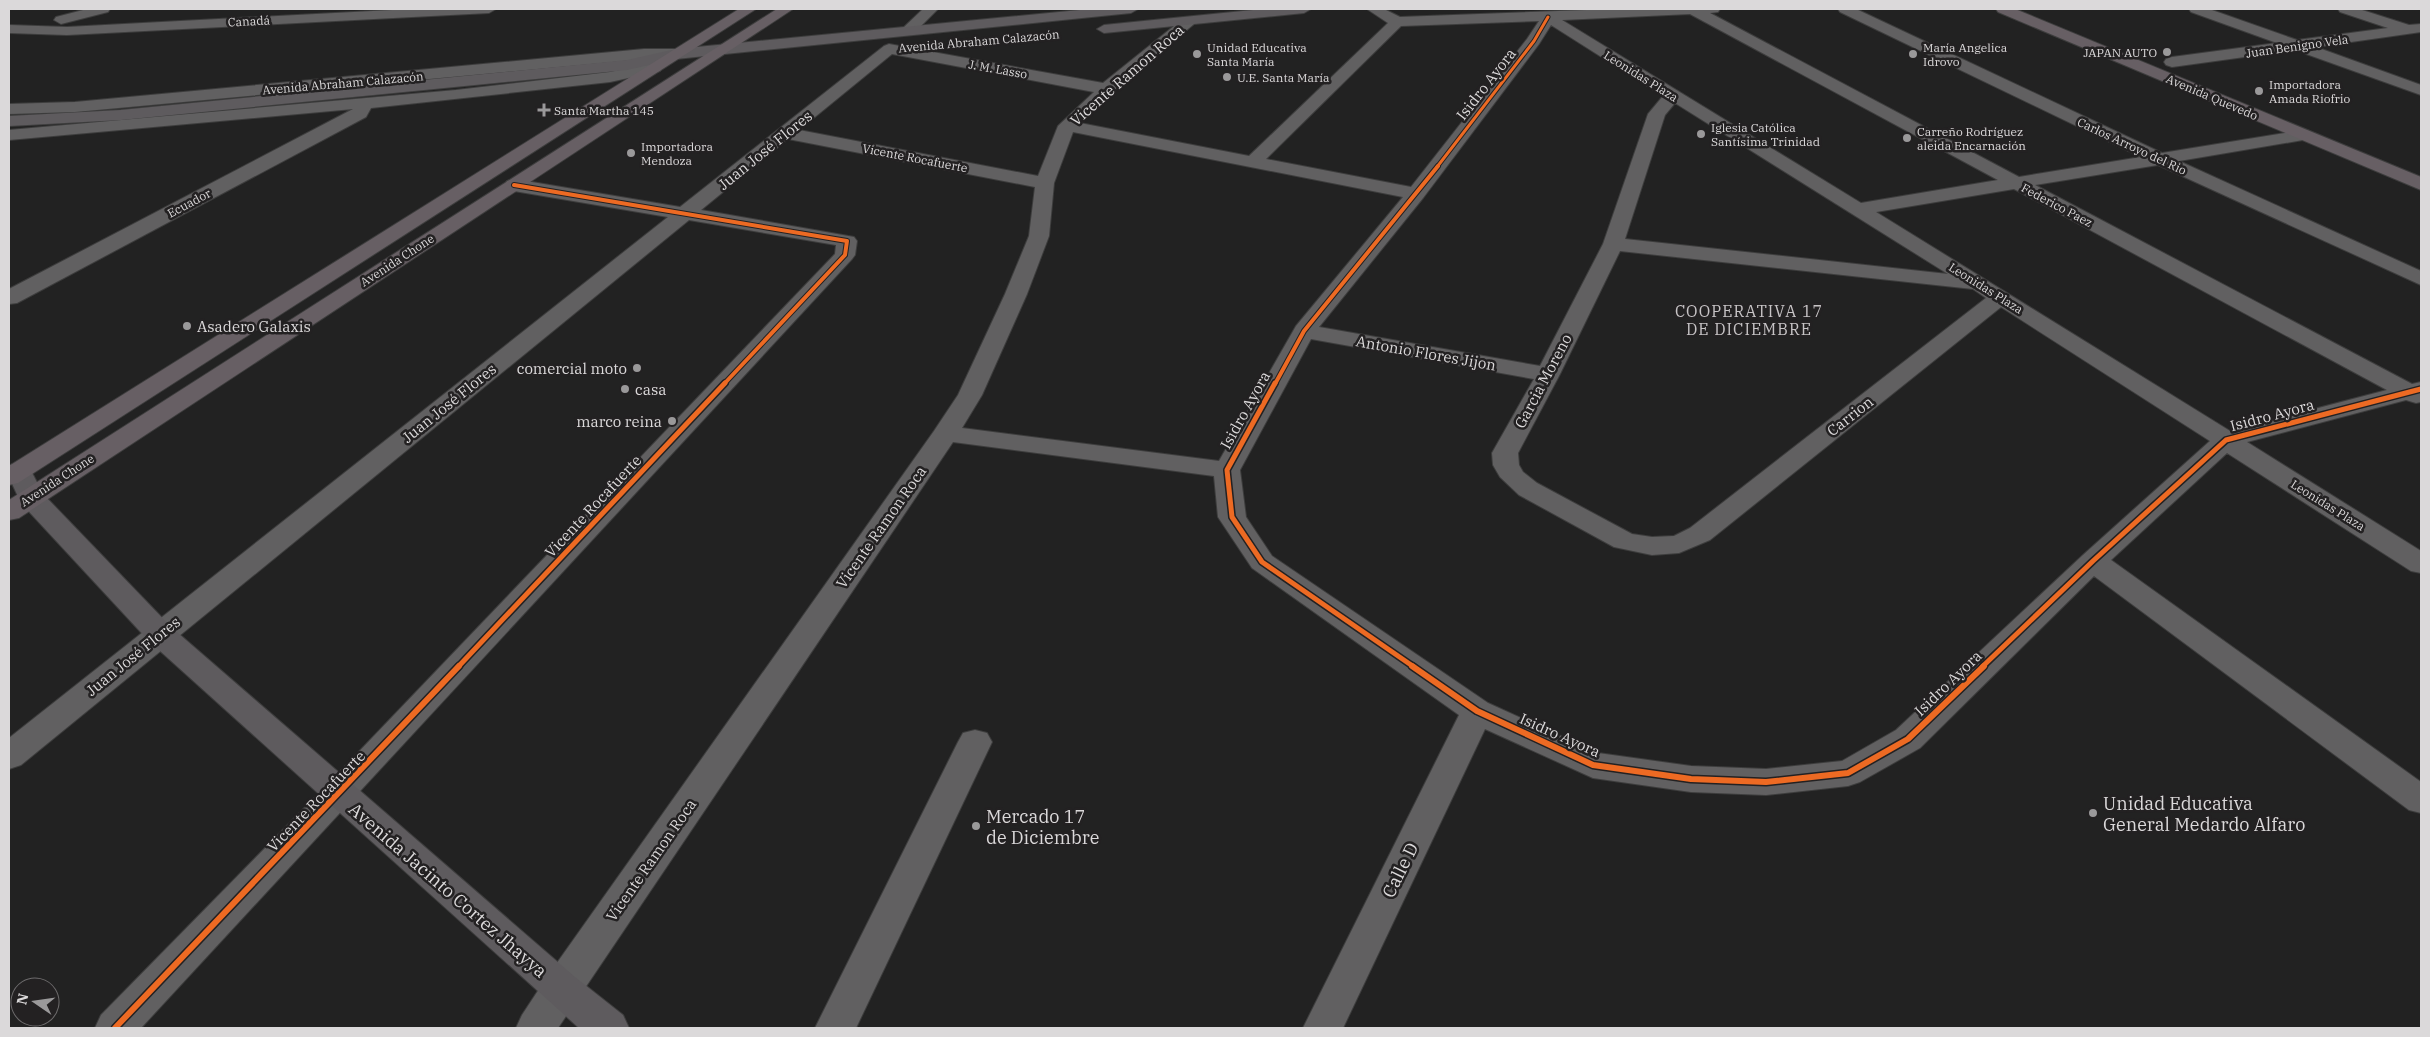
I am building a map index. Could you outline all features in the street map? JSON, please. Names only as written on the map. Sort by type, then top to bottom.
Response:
[{"type":"main road","name":"Avenida Chone","points":[[15,485],[654,68],[749,9]]},
{"type":"main road","name":"Avenida Chone","points":[[15,485],[514,185],[786,9]]},
{"type":"main road","name":"Avenida Abraham Calazacón","points":[[9,121],[131,114],[627,65],[676,54],[1130,9]]},
{"type":"main road","points":[[1092,30],[1304,9]]},
{"type":"main road","name":"Avenida Quevedo","points":[[2003,9],[2421,184]]},
{"type":"main road","name":"Avenida Quevedo","points":[[2041,9],[2200,74]]},
{"type":"main road","name":"Avenida Abraham Calazacón","points":[[860,52],[947,44]]},
{"type":"main road","name":"Avenida Abraham Calazacón","points":[[627,65],[654,68],[803,56]]},
{"type":"main road","name":"Avenida Jacinto Cortez Jhayya","points":[[15,485],[160,634],[561,989],[609,1028]]},
{"type":"street","points":[[26,28],[103,9]]},
{"type":"street","points":[[365,15],[380,9]]},
{"type":"street","name":"Canadá","points":[[9,29],[26,28],[67,31],[489,9]]},
{"type":"street","points":[[908,31],[931,9]]},
{"type":"street","points":[[1374,9],[1397,22],[1715,9]]},
{"type":"street","name":"Carlos Arroyo del Rio","points":[[1845,9],[2160,159],[2421,279]]},
{"type":"street","points":[[2196,9],[2421,90]]},
{"type":"street","points":[[2345,9],[2417,30]]},
{"type":"street","name":"Federico Paez","points":[[1693,10],[2018,184],[2417,393]]},
{"type":"street","name":"Leonidas Plaza","points":[[1548,17],[1672,96],[2000,297],[2421,564]]},
{"type":"street","name":"Isidro Ayora","points":[[1548,17],[1534,41],[1416,194],[1304,331],[1227,470],[1232,517],[1262,562],[1477,711],[1592,766],[1691,778],[1766,782],[1848,773],[1908,739],[2093,561],[2226,440],[2417,393]]},
{"type":"street","name":"Vicente Ramon Roca","points":[[536,1028],[970,396],[1016,294],[1039,236],[1045,183],[1067,126],[1106,89],[1190,21]]},
{"type":"street","points":[[1253,162],[1397,22]]},
{"type":"street","name":"Juan Benigno Vela","points":[[2172,62],[2417,30]]},
{"type":"street","name":"J. M. Lasso","points":[[889,50],[1106,89]]},
{"type":"street","name":"Juan José Flores","points":[[9,756],[889,50]]},
{"type":"street","name":"Avenida Abraham Calazacón","points":[[9,109],[75,107],[644,54],[676,54]]},
{"type":"street","name":"Avenida Abraham Calazacón","points":[[9,135],[105,128],[610,78],[654,68]]},
{"type":"street","name":"Garcia Moreno","points":[[1672,96],[1657,114],[1613,244],[1548,374],[1505,453],[1506,466],[1513,477],[1528,489],[1624,541],[1652,546],[1679,544],[1700,534]]},
{"type":"street","name":"Ecuador","points":[[9,298],[360,113],[364,103]]},
{"type":"street","points":[[1067,126],[1416,194]]},
{"type":"street","name":"Vicente Rocafuerte","points":[[785,133],[1045,183]]},
{"type":"street","points":[[1859,210],[2303,135]]},
{"type":"street","name":"Vicente Rocafuerte","points":[[115,1028],[340,794],[845,254],[848,240],[514,185]]},
{"type":"street","points":[[1613,244],[1978,284]]},
{"type":"street","name":"Carrion","points":[[1700,534],[2000,297]]},
{"type":"street","name":"Antonio Flores Jijon","points":[[1304,331],[1548,374]]},
{"type":"street","points":[[946,433],[1227,470]]},
{"type":"street","points":[[2093,561],[2421,800]]},
{"type":"street","name":"Calle D","points":[[1323,1028],[1477,711]]},
{"type":"street","points":[[835,1028],[975,742]]},
{"type":"cycle path","points":[[1548,17],[1534,41],[1416,194],[1304,331],[1227,470],[1232,517],[1262,562],[1477,711],[1593,765],[1691,779],[1766,782],[1848,773],[1908,739],[2093,561],[2226,440],[2421,389]]},
{"type":"cycle path","points":[[115,1028],[339,794],[845,255],[847,241],[514,185]]},
{"type":"place","name":"JAPAN AUTO","points":[[2167,52]]},
{"type":"place","name":"Unidad Educativa Santa María","points":[[1197,54]]},
{"type":"place","name":"María Angelica Idrovo","points":[[1913,54]]},
{"type":"place","name":"U.E. Santa María","points":[[1227,77]]},
{"type":"place","name":"Importadora Amada Riofrio","points":[[2259,91]]},
{"type":"place","name":"Santa Martha 145","points":[[544,110]]},
{"type":"place","name":"Iglesia Católica Santísima Trinidad","points":[[1701,134]]},
{"type":"place","name":"Carreño Rodríguez aleida Encarnación","points":[[1907,138]]},
{"type":"place","name":"Importadora Mendoza","points":[[631,153]]},
{"type":"place","name":"Asadero Galaxis","points":[[187,326]]},
{"type":"place","name":"comercial moto","points":[[637,368]]},
{"type":"place","name":"casa","points":[[625,389]]},
{"type":"place","name":"marco reina","points":[[672,421]]},
{"type":"place","name":"Unidad Educativa General Medardo Alfaro","points":[[2093,813]]},
{"type":"place","name":"Mercado 17 de Diciembre","points":[[976,826]]},
{"type":"district","name":"COOPERATIVA 17 DE DICIEMBRE","points":[[1749,320]]}]
